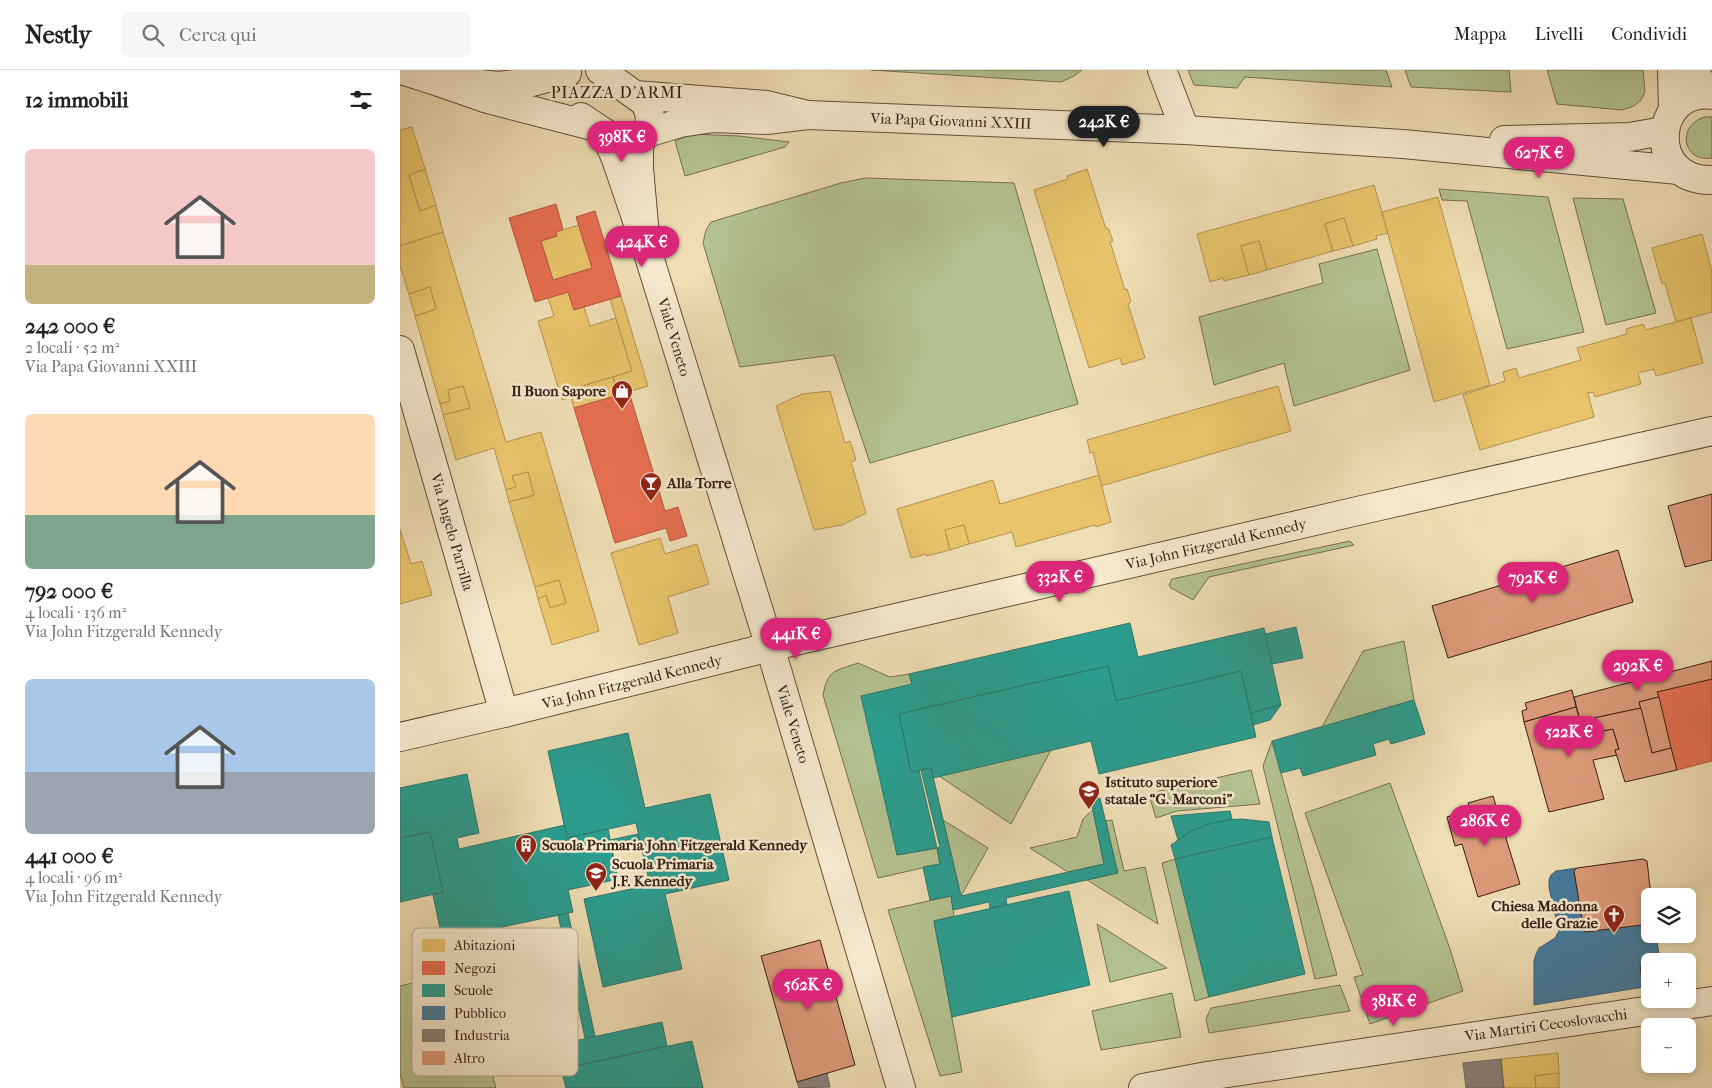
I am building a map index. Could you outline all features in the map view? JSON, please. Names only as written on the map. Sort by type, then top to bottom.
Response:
[{"type":"street","points":[[401,70],[488,99],[600,130]]},
{"type":"street","points":[[1162,70],[1185,130]]},
{"type":"street","points":[[1672,70],[1664,145],[1670,159],[1701,182]]},
{"type":"street","points":[[1668,121],[1680,103],[1689,98],[1710,95],[1693,70]]},
{"type":"street","points":[[427,78],[498,86],[532,82],[569,71]]},
{"type":"street","points":[[569,71],[560,84],[558,98],[564,106],[600,130],[616,159],[646,247]]},
{"type":"street","points":[[615,79],[647,105],[650,114],[650,120],[639,148],[646,247]]},
{"type":"street","name":"Via Papa Giovanni XXIII","points":[[615,79],[767,104],[808,115]]},
{"type":"street","name":"Via Papa Giovanni XXIII","points":[[600,130],[617,140],[628,142],[638,141],[645,135],[680,123],[713,118],[766,120],[808,115],[1185,130],[1403,144],[1532,157],[1701,182]]},
{"type":"street","name":"Via Papa Giovanni XXIII","points":[[1403,144],[1629,137],[1668,121]]},
{"type":"street","name":"Viale Veneto","points":[[646,247],[770,647],[901,1088]]},
{"type":"street","name":"Via Angelo Parrilla","points":[[400,350],[504,714]]},
{"type":"street","name":"Via John Fitzgerald Kennedy","points":[[400,737],[504,714],[770,647],[1712,431]]},
{"type":"street","name":"Via Martiri Cecoslovacchi","points":[[1143,1088],[1207,1076],[1712,1001]]},
{"type":"green space","points":[[871,70],[1082,70],[1061,82]]},
{"type":"green space","points":[[1188,70],[1386,70],[1392,87],[1245,77],[1237,88],[1194,85]]},
{"type":"green space","points":[[1405,70],[1509,70],[1511,92],[1411,87]]},
{"type":"green space","points":[[1547,70],[1643,70],[1645,92],[1641,100],[1634,106],[1622,110],[1557,104]]},
{"type":"green space","points":[[1704,117],[1712,117],[1712,158],[1702,158],[1695,155],[1687,143],[1686,136],[1689,128]]},
{"type":"green space","points":[[693,134],[739,136],[789,142],[785,147],[685,176],[675,141]]},
{"type":"green space","points":[[865,178],[1014,183],[1078,404],[870,463],[834,355],[740,367],[703,243],[706,230],[711,222],[841,183]]},
{"type":"green space","points":[[1439,189],[1548,197],[1584,332],[1507,349],[1467,201],[1442,200]]},
{"type":"green space","points":[[1573,198],[1623,199],[1656,313],[1606,325]]},
{"type":"green space","points":[[1377,249],[1410,370],[1294,406],[1284,363],[1214,385],[1199,317],[1323,283],[1319,264]]},
{"type":"green space","points":[[1350,541],[1354,545],[1209,577],[1193,600],[1169,585],[1172,579]]},
{"type":"green space","points":[[1404,641],[1414,700],[1322,727],[1363,651]]},
{"type":"green space","points":[[858,663],[890,677],[909,674],[912,684],[897,855],[937,848],[940,864],[878,878],[823,695],[827,680],[834,672]]},
{"type":"green space","points":[[1272,741],[1337,975],[1315,979],[1263,766]]},
{"type":"green space","points":[[1051,750],[1011,824],[939,776]]},
{"type":"green space","points":[[1251,770],[1260,804],[1177,811],[1156,818],[1150,798],[1159,791]]},
{"type":"green space","points":[[1390,783],[1449,946],[1463,991],[1370,1024],[1354,977],[1363,975],[1305,813]]},
{"type":"green space","points":[[1093,810],[1104,864],[1068,872],[1030,848],[1077,837],[1083,819]]},
{"type":"green space","points":[[943,820],[988,848],[961,896]]},
{"type":"green space","points":[[1112,820],[1124,871],[1145,867],[1158,924],[1087,880],[1117,873],[1106,821]]},
{"type":"green space","points":[[1175,859],[1209,997],[1195,1001],[1162,863]]},
{"type":"green space","points":[[951,896],[954,916],[934,921],[962,1072],[940,1076],[888,910]]},
{"type":"green space","points":[[1097,924],[1167,968],[1110,982]]},
{"type":"green space","points":[[412,983],[412,1076],[493,1076],[496,1088],[404,1088],[400,1074],[400,986]]},
{"type":"green space","points":[[1340,985],[1350,1011],[1209,1033],[1206,1019],[1211,1008]]},
{"type":"green space","points":[[1172,993],[1181,1037],[1101,1050],[1092,1011]]},
{"type":"building: Abitazioni","points":[[412,127],[425,169],[409,175],[420,211],[436,205],[443,232],[400,246],[400,130]]},
{"type":"building: Abitazioni","points":[[425,169],[436,205],[420,211],[409,175]]},
{"type":"building: Abitazioni","points":[[1087,169],[1106,229],[1108,228],[1113,241],[1110,242],[1125,290],[1127,289],[1131,302],[1128,304],[1145,358],[1122,365],[1120,358],[1089,368],[1034,190],[1068,179],[1067,176]]},
{"type":"building: Abitazioni","points":[[1374,185],[1388,233],[1376,236],[1377,239],[1353,246],[1344,218],[1325,224],[1333,251],[1267,270],[1259,241],[1241,246],[1249,275],[1224,281],[1223,278],[1210,282],[1197,234]]},
{"type":"building: Abitazioni","points":[[1438,197],[1490,385],[1434,402],[1382,212]]},
{"type":"building: Abitazioni","points":[[1344,218],[1353,246],[1333,251],[1325,224]]},
{"type":"building: Abitazioni","points":[[579,225],[592,268],[553,280],[541,241],[557,236],[556,232]]},
{"type":"building: Abitazioni","points":[[443,232],[506,442],[541,432],[599,631],[552,645],[538,599],[546,595],[550,608],[566,603],[559,580],[535,587],[509,502],[534,495],[528,472],[512,476],[516,487],[506,490],[494,448],[456,460],[443,415],[470,408],[463,386],[448,390],[450,401],[440,404],[415,316],[436,309],[430,287],[409,294],[400,266],[400,246]]},
{"type":"building: Abitazioni","points":[[1702,234],[1712,272],[1712,312],[1676,322],[1665,283],[1662,284],[1652,248]]},
{"type":"building: Abitazioni","points":[[1259,241],[1267,270],[1249,275],[1241,246]]},
{"type":"building: Abitazioni","points":[[430,287],[436,309],[415,316],[409,294]]},
{"type":"building: Abitazioni","points":[[568,292],[574,310],[584,307],[590,326],[616,318],[632,371],[569,390],[571,397],[562,400],[538,321],[554,316],[548,298]]},
{"type":"building: Abitazioni","points":[[621,296],[648,386],[618,395],[613,377],[632,371],[610,299]]},
{"type":"building: Abitazioni","points":[[1691,318],[1703,363],[1656,376],[1654,369],[1638,373],[1641,384],[1595,397],[1593,392],[1588,393],[1594,417],[1480,450],[1463,395],[1505,381],[1503,372],[1516,368],[1519,378],[1581,360],[1577,348],[1627,334],[1626,329],[1643,324],[1646,330]]},
{"type":"building: Abitazioni","points":[[613,377],[618,395],[574,408],[569,390]]},
{"type":"building: Abitazioni","points":[[463,386],[470,408],[443,415],[440,404],[450,401],[448,390]]},
{"type":"building: Abitazioni","points":[[1278,386],[1291,431],[1101,486],[1093,452],[1090,453],[1087,440]]},
{"type":"building: Abitazioni","points":[[830,391],[845,443],[850,441],[856,460],[851,462],[866,513],[842,525],[814,530],[776,406],[802,394]]},
{"type":"building: Abitazioni","points":[[528,472],[534,495],[509,502],[506,490],[516,487],[512,476]]},
{"type":"building: Abitazioni","points":[[1099,475],[1111,522],[1016,547],[1012,532],[969,544],[964,525],[945,530],[950,550],[911,558],[897,509],[993,480],[1000,504]]},
{"type":"building: Abitazioni","points":[[964,525],[969,544],[950,550],[945,530]]},
{"type":"building: Abitazioni","points":[[400,529],[411,564],[422,561],[432,595],[400,604]]},
{"type":"building: Abitazioni","points":[[660,538],[665,554],[697,544],[709,584],[668,597],[678,633],[639,645],[611,553]]},
{"type":"building: Abitazioni","points":[[559,580],[566,603],[550,608],[546,595],[538,599],[535,587]]},
{"type":"building: Abitazioni","points":[[1558,1053],[1559,1073],[1535,1076],[1536,1088],[1504,1088],[1501,1059]]},
{"type":"building: Abitazioni","points":[[1559,1073],[1559,1088],[1536,1088],[1535,1076]]},
{"type":"building: Negozi","points":[[556,204],[563,229],[556,232],[557,236],[541,241],[553,280],[592,268],[576,217],[595,211],[621,296],[574,310],[568,292],[535,302],[509,218]]},
{"type":"building: Negozi","points":[[629,392],[665,511],[678,507],[687,536],[670,541],[666,528],[615,543],[574,408]]},
{"type":"building: Negozi","points":[[1712,679],[1712,761],[1677,770],[1657,692]]},
{"type":"building: Scuole","points":[[1130,623],[1138,657],[1264,628],[1281,705],[1251,713],[1241,671],[1116,701],[1108,666],[899,714],[911,772],[919,770],[937,848],[897,855],[861,696],[912,684],[909,674]]},
{"type":"building: Scuole","points":[[1296,627],[1303,658],[1272,664],[1265,634]]},
{"type":"building: Scuole","points":[[1108,666],[1116,701],[1241,671],[1256,737],[1099,774],[1091,741],[933,778],[931,768],[911,772],[899,714]]},
{"type":"building: Scuole","points":[[1414,700],[1425,734],[1391,744],[1389,739],[1373,744],[1376,755],[1303,776],[1300,768],[1281,773],[1272,741]]},
{"type":"building: Scuole","points":[[1281,705],[1270,720],[1253,725],[1251,713]]},
{"type":"building: Scuole","points":[[628,733],[645,808],[710,794],[729,880],[665,894],[682,969],[603,987],[584,899],[650,885],[636,823],[567,838],[548,751]]},
{"type":"building: Scuole","points":[[931,768],[961,896],[1104,864],[1091,801],[1100,798],[1118,873],[1006,898],[1007,905],[990,908],[989,902],[953,910],[951,896],[930,900],[923,867],[940,864],[937,848],[940,847],[921,770]]},
{"type":"building: Scuole","name":"Scuola Primaria John Fitzgerald Kennedy","points":[[467,774],[479,833],[457,838],[459,849],[565,825],[567,838],[608,829],[618,879],[568,890],[573,912],[502,928],[440,928],[433,895],[443,892],[430,832],[400,838],[400,788]]},
{"type":"building: Scuole","points":[[1230,811],[1232,819],[1206,825],[1178,840],[1171,816]]},
{"type":"building: Scuole","points":[[1241,819],[1269,822],[1272,837],[1175,859],[1171,845],[1190,832],[1206,825]]},
{"type":"building: Scuole","points":[[430,832],[443,892],[400,902],[400,838]]},
{"type":"building: Scuole","points":[[638,834],[640,843],[612,849],[610,840]]},
{"type":"building: Scuole","points":[[1272,837],[1305,974],[1209,997],[1175,859]]},
{"type":"building: Scuole","points":[[1069,891],[1090,985],[952,1017],[934,921]]},
{"type":"building: Scuole","points":[[568,913],[571,928],[561,928],[558,915]]},
{"type":"building: Scuole","points":[[578,959],[595,1036],[585,1038],[578,1006]]},
{"type":"building: Scuole","points":[[662,1022],[667,1046],[578,1065],[578,1040]]},
{"type":"building: Scuole","points":[[692,1041],[703,1088],[566,1088],[563,1076],[578,1076],[578,1065]]},
{"type":"building: Pubblico","points":[[1577,868],[1574,871],[1585,932],[1641,925],[1641,943],[1657,943],[1659,953],[1641,953],[1641,987],[1534,1005],[1534,961],[1536,954],[1539,948],[1555,938],[1559,931],[1549,888],[1551,875],[1556,871]]},
{"type":"building: Industria","points":[[1501,1059],[1504,1088],[1466,1088],[1463,1063]]},
{"type":"building: Industria","points":[[827,1073],[830,1087],[799,1088],[797,1082]]},
{"type":"building: Altro","points":[[1712,494],[1712,560],[1685,567],[1668,506]]},
{"type":"building: Altro","points":[[1618,550],[1633,602],[1448,658],[1432,606]]},
{"type":"building: Altro","points":[[1712,661],[1712,679],[1657,692],[1659,697],[1639,702],[1641,708],[1580,721],[1574,697]]},
{"type":"building: Altro","points":[[1572,690],[1576,707],[1524,722],[1522,711],[1527,709],[1525,703]]},
{"type":"building: Altro","points":[[1659,697],[1671,748],[1652,753],[1639,702]]},
{"type":"building: Altro","points":[[1576,707],[1580,721],[1589,719],[1592,733],[1613,729],[1619,749],[1615,750],[1617,755],[1593,760],[1604,799],[1549,812],[1524,722]]},
{"type":"building: Altro","points":[[1641,708],[1652,753],[1671,748],[1677,770],[1625,782],[1615,750],[1619,749],[1613,729],[1592,733],[1589,719]]},
{"type":"building: Altro","points":[[1493,796],[1520,884],[1478,897],[1462,844],[1455,846],[1447,817],[1470,810],[1468,803]]},
{"type":"building: Altro","points":[[1643,859],[1647,861],[1650,888],[1641,888],[1641,925],[1585,932],[1574,871],[1577,868]]},
{"type":"building: Altro","points":[[820,940],[855,1065],[797,1082],[761,956]]},
{"type":"place","name":"Il Buon Sapore","points":[[622,410]]},
{"type":"place","name":"Alla Torre","points":[[651,502]]},
{"type":"place","name":"Istituto superiore statale “G. Marconi”","points":[[1089,810]]},
{"type":"place","name":"Scuola Primaria John Fitzgerald Kennedy","points":[[526,864]]},
{"type":"place","name":"Scuola Primaria J.F. Kennedy","points":[[596,892]]},
{"type":"place","name":"Chiesa Madonna delle Grazie","points":[[1614,934]]},
{"type":"district","name":"PIAZZA D'ARMI","points":[[617,92]]}]
